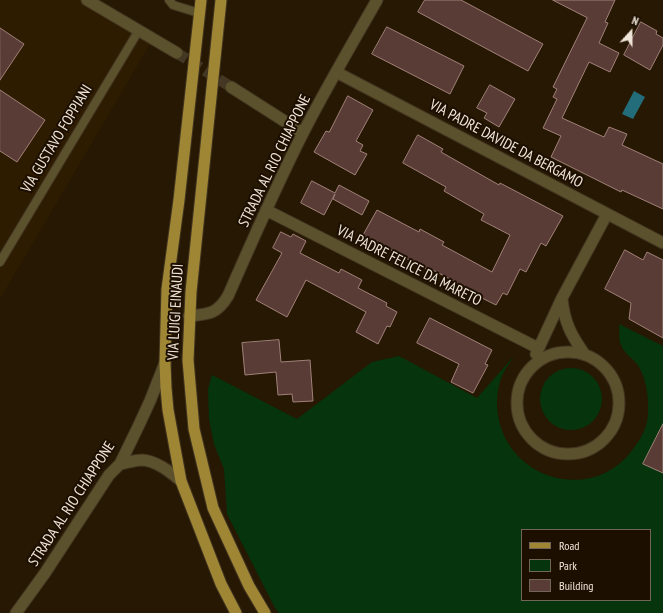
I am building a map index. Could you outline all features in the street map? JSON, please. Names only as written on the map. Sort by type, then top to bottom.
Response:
[{"type":"main road","name":"VIA LUIGI EINAUDI","points":[[201,0],[179,200],[167,289],[165,362],[168,410],[181,482],[220,584],[236,613]]},
{"type":"main road","name":"VIA LUIGI EINAUDI","points":[[221,0],[202,173],[189,316],[188,360],[194,429],[213,508],[249,586],[265,613]]},
{"type":"street","points":[[87,0],[177,53]]},
{"type":"street","name":"STRADA AL RIO CHIAPPONE","points":[[189,316],[211,313],[222,306],[228,296],[266,210],[303,133],[377,0]]},
{"type":"street","name":"VIA PADRE DAVIDE DA BERGAMO","points":[[336,72],[663,243]]},
{"type":"street","points":[[231,87],[303,133]]},
{"type":"street","name":"VIA PADRE FELICE DA MARETO","points":[[266,210],[538,348]]},
{"type":"street","points":[[529,370],[540,360],[554,354],[570,352],[585,355],[600,364],[611,376],[618,393],[618,410],[613,426],[603,440],[589,450],[572,454],[555,453],[540,446],[527,434],[519,419],[516,402],[520,385],[529,370],[562,298],[607,214]]},
{"type":"street","points":[[562,298],[563,308],[571,334],[585,355]]},
{"type":"street","name":"STRADA AL RIO CHIAPPONE","points":[[16,613],[50,567],[110,475],[120,464],[150,401],[165,362]]},
{"type":"street","points":[[120,464],[142,460],[166,469],[181,482]]},
{"type":"lane","points":[[169,0],[173,4],[199,13]]},
{"type":"lane","name":"VIA GUSTAVO FOPPIANI","points":[[0,262],[139,30]]},
{"type":"shaded area","points":[[0,0],[87,0],[153,39],[0,299]]},
{"type":"green space","points":[[619,324],[663,346],[663,613],[279,613],[275,608],[227,514],[224,469],[214,444],[209,419],[208,389],[212,375],[297,419],[372,362],[399,356],[477,398],[514,356],[502,376],[497,396],[498,415],[505,438],[518,456],[535,469],[555,477],[576,480],[597,476],[616,466],[636,445],[644,432],[647,423],[648,401],[645,381],[637,364],[622,348]]},
{"type":"green space","points":[[571,368],[583,371],[593,377],[599,387],[602,399],[599,411],[593,421],[583,427],[571,430],[559,427],[549,421],[543,411],[540,399],[543,387],[549,377],[559,371]]},
{"type":"water","points":[[634,91],[645,97],[633,119],[622,114]]},
{"type":"building","points":[[425,0],[461,0],[543,44],[528,71],[418,12]]},
{"type":"building","points":[[553,0],[615,0],[605,22],[608,23],[599,43],[619,53],[610,72],[589,62],[562,118],[604,137],[609,127],[627,134],[622,145],[663,164],[663,209],[622,190],[621,192],[551,157],[561,136],[543,128],[557,99],[553,97],[557,89],[553,87],[587,18]]},
{"type":"building","points":[[641,22],[657,31],[656,34],[663,38],[663,45],[650,70],[624,55]]},
{"type":"building","points":[[387,27],[464,66],[450,94],[372,54]]},
{"type":"building","points":[[0,28],[24,44],[0,80]]},
{"type":"building","points":[[490,85],[515,99],[499,127],[484,118],[487,113],[477,108]]},
{"type":"building","points":[[0,90],[45,120],[17,162],[0,151]]},
{"type":"building","points":[[348,96],[373,110],[356,141],[363,145],[360,151],[367,154],[355,175],[314,152],[326,131],[329,132]]},
{"type":"building","points":[[418,135],[443,149],[441,152],[499,185],[500,183],[563,216],[546,246],[541,243],[526,272],[520,269],[507,295],[503,293],[496,305],[462,288],[463,286],[429,268],[428,270],[363,235],[377,210],[419,232],[420,229],[444,242],[442,245],[492,272],[510,235],[481,220],[484,214],[444,191],[446,187],[403,163]]},
{"type":"building","points":[[312,181],[335,193],[339,185],[369,201],[362,215],[333,199],[335,194],[324,215],[301,203]]},
{"type":"building","points":[[281,232],[291,237],[293,234],[306,241],[300,253],[339,273],[341,269],[362,280],[358,288],[387,303],[386,306],[397,312],[390,327],[387,326],[378,344],[356,332],[366,312],[306,280],[287,317],[256,300],[282,253],[273,248]]},
{"type":"building","points":[[625,250],[643,260],[647,252],[663,260],[663,338],[629,319],[631,303],[605,289]]},
{"type":"building","points":[[430,318],[492,350],[485,364],[488,365],[473,393],[451,382],[459,364],[417,343]]},
{"type":"building","points":[[279,340],[281,362],[310,360],[313,401],[293,402],[292,394],[278,395],[276,372],[245,375],[242,343]]},
{"type":"building","points":[[663,424],[663,473],[643,464]]},
{"type":"tunnel","points":[[177,53],[231,87]]}]
